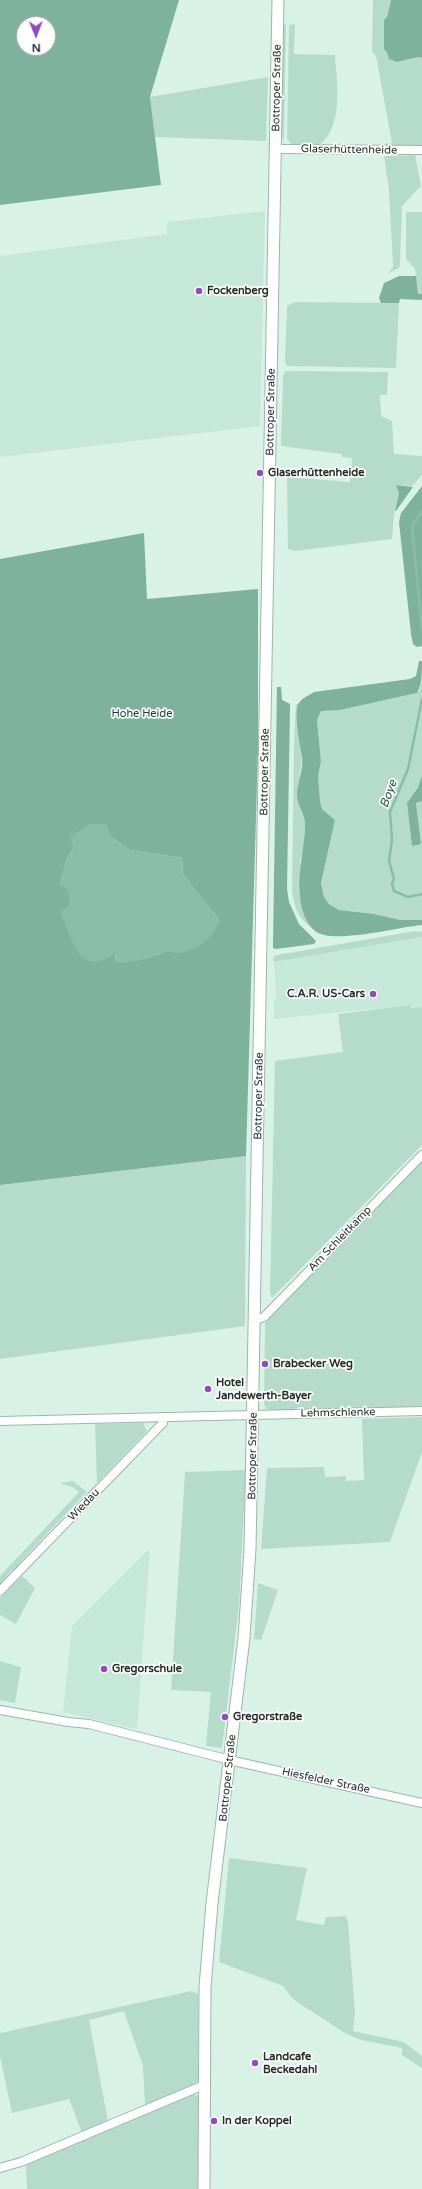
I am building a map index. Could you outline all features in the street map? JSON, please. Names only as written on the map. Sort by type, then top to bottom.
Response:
[{"type":"main road","name":"Bottroper Straße","points":[[204,2189],[205,1987],[212,1903],[244,1638],[250,1549],[254,1414],[278,0]]},
{"type":"street","name":"Glaserhüttenheide","points":[[276,149],[422,150]]},
{"type":"street","name":"Am Schleitkamp","points":[[255,1320],[264,1317],[422,1155]]},
{"type":"street","name":"Lehmschlenke","points":[[254,1414],[422,1411]]},
{"type":"street","points":[[0,1421],[254,1414]]},
{"type":"street","name":"Wiedau","points":[[0,1591],[156,1430],[162,1423],[162,1417]]},
{"type":"street","points":[[0,1710],[68,1722],[90,1724],[230,1759]]},
{"type":"street","name":"Hiesfelder Straße","points":[[230,1759],[422,1802]]},
{"type":"street","points":[[0,2168],[21,2162],[204,2085]]},
{"type":"shaded area","points":[[373,0],[391,0],[387,17],[384,20],[389,59],[397,62],[419,57],[422,58],[422,147],[384,146],[384,144],[392,143],[376,56],[372,52]]},
{"type":"shaded area","points":[[286,23],[284,141],[281,133],[283,28]]},
{"type":"shaded area","points":[[295,24],[294,54],[335,55],[337,91],[336,115],[327,137],[319,146],[292,146],[287,138],[289,25]]},
{"type":"shaded area","points":[[268,77],[266,141],[155,137],[150,97]]},
{"type":"shaded area","points":[[415,155],[421,186],[402,206],[400,264],[399,268],[388,273],[393,267],[389,190],[384,156]]},
{"type":"shaded area","points":[[265,211],[260,426],[0,457],[0,256],[167,234],[167,222]]},
{"type":"shaded area","points":[[406,212],[422,212],[422,294],[418,295],[415,269],[406,259]]},
{"type":"shaded area","points":[[295,302],[399,303],[396,368],[287,366],[285,362],[287,306]]},
{"type":"shaded area","points":[[285,371],[388,372],[387,395],[380,395],[381,416],[392,421],[394,454],[422,456],[422,475],[412,486],[397,485],[399,493],[394,514],[392,539],[295,551],[288,549],[287,477],[350,482],[352,458],[342,457],[342,454],[281,446],[283,377]]},
{"type":"shaded area","points":[[422,677],[422,775],[418,786],[407,803],[412,846],[417,846],[421,843],[416,803],[422,801],[422,920],[400,920],[374,914],[339,910],[329,904],[324,897],[321,883],[335,820],[322,809],[320,801],[318,776],[321,761],[317,720],[321,711],[340,710],[417,693],[420,689]]},
{"type":"shaded area","points":[[296,704],[299,704],[302,758],[297,795],[305,822],[304,851],[300,860],[308,922],[311,927],[297,912],[292,891],[294,741]]},
{"type":"shaded area","points":[[90,824],[106,824],[112,838],[130,850],[182,858],[183,874],[220,920],[210,937],[200,946],[189,951],[173,953],[168,951],[137,961],[116,962],[115,953],[103,960],[93,962],[85,959],[78,953],[60,912],[71,905],[68,890],[59,884],[65,863],[73,848],[70,836]]},
{"type":"shaded area","points":[[415,931],[422,932],[422,937],[274,962],[273,957],[277,955]]},
{"type":"shaded area","points":[[422,937],[422,1007],[411,1008],[410,1005],[274,1019],[274,1001],[276,1000],[274,962]]},
{"type":"shaded area","points":[[410,1005],[411,1008],[422,1007],[422,1145],[272,1298],[270,1292],[275,1061],[343,1052],[338,1014]]},
{"type":"shaded area","points":[[246,1156],[245,1326],[0,1359],[0,1185]]},
{"type":"shaded area","points":[[422,1159],[422,1409],[301,1409],[300,1407],[287,1411],[266,1409],[264,1404],[265,1324],[268,1319]]},
{"type":"shaded area","points":[[422,1417],[422,1452],[390,1542],[261,1549],[267,1468],[324,1467],[325,1477],[346,1476],[346,1481],[364,1480],[362,1419]]},
{"type":"shaded area","points":[[143,1423],[147,1431],[97,1483],[95,1424]]},
{"type":"shaded area","points":[[246,1470],[239,1605],[222,1748],[206,1746],[211,1692],[171,1690],[185,1472]]},
{"type":"shaded area","points":[[73,1481],[87,1492],[22,1560],[21,1564],[9,1573],[0,1585],[0,1576],[79,1492],[72,1487],[60,1483]]},
{"type":"shaded area","name":"Gregorschule","points":[[147,1551],[150,1551],[137,1729],[63,1712],[72,1626]]},
{"type":"shaded area","points":[[22,1576],[35,1588],[16,1624],[0,1615],[0,1598]]},
{"type":"shaded area","points":[[258,1583],[278,1590],[261,1640],[254,1639]]},
{"type":"shaded area","points":[[0,1661],[21,1667],[15,1703],[0,1700]]},
{"type":"shaded area","points":[[229,1858],[307,1868],[296,1920],[324,1925],[326,1917],[345,1916],[348,1922],[355,2013],[353,2031],[404,2042],[422,2056],[422,2068],[402,2055],[402,2048],[361,2040],[345,2033],[294,2000],[283,1986],[219,1962]]},
{"type":"shaded area","points":[[192,1991],[198,1994],[198,2081],[193,2086],[145,2106],[143,2066],[124,2011],[89,2020],[108,2121],[82,2133],[69,2099],[12,2113],[0,2056],[0,2033]]},
{"type":"shaded area","points":[[192,2094],[199,2096],[199,2189],[27,2189],[26,2164]]},
{"type":"green space","points":[[0,0],[179,0],[150,97],[161,185],[0,205]]},
{"type":"green space","points":[[391,0],[422,0],[422,58],[419,57],[397,62],[389,59],[387,52],[384,49],[384,20],[387,17]]},
{"type":"green space","points":[[399,276],[416,276],[418,294],[422,294],[422,300],[400,299],[399,303],[381,303],[379,298],[384,283]]},
{"type":"green space","points":[[396,485],[413,487],[395,511],[399,493]]},
{"type":"green space","points":[[422,486],[422,646],[417,647],[413,644],[411,634],[399,522],[401,513]]},
{"type":"green space","name":"Hohe Heide","points":[[144,533],[147,599],[258,589],[258,750],[246,1156],[0,1185],[0,559]],"holes":[[[112,838],[130,850],[182,858],[183,874],[220,921],[171,949],[145,958],[116,962],[115,952],[61,912],[71,905],[65,863],[73,848]]]},
{"type":"green space","points":[[419,661],[422,661],[422,674],[417,693],[340,710],[321,711],[317,720],[321,761],[318,776],[320,801],[322,809],[335,820],[321,883],[324,897],[329,904],[339,910],[374,914],[400,920],[422,920],[422,925],[350,936],[323,935],[315,931],[306,920],[301,905],[299,887],[305,824],[297,795],[302,761],[297,723],[298,705],[303,699],[314,692],[410,679],[416,676]]},
{"type":"green space","points":[[277,687],[281,687],[282,700],[290,704],[287,889],[289,902],[299,924],[316,941],[314,944],[276,949],[273,948],[273,944]]},
{"type":"green space","points":[[422,775],[422,801],[416,803],[421,843],[419,845],[412,846],[407,803],[418,787]]},
{"type":"waterway","name":"Boye","points":[[422,511],[412,526],[422,631]]},
{"type":"waterway","name":"Boye","points":[[422,699],[408,769],[390,812],[392,840],[389,861],[394,879],[392,884],[394,891],[408,897],[422,894]]},
{"type":"place","name":"Fockenberg","points":[[199,291]]},
{"type":"place","name":"Glaserhüttenheide","points":[[260,473]]},
{"type":"place","name":"C.A.R. US-Cars","points":[[373,994]]},
{"type":"place","name":"Brabecker Weg","points":[[265,1364]]},
{"type":"place","name":"Hotel Jandewerth-Bayer","points":[[208,1389]]},
{"type":"place","name":"Gregorschule","points":[[104,1669]]},
{"type":"place","name":"Gregorstraße","points":[[225,1717]]},
{"type":"place","name":"Landcafe Beckedahl","points":[[255,2063]]},
{"type":"place","name":"In der Koppel","points":[[214,2121]]}]
